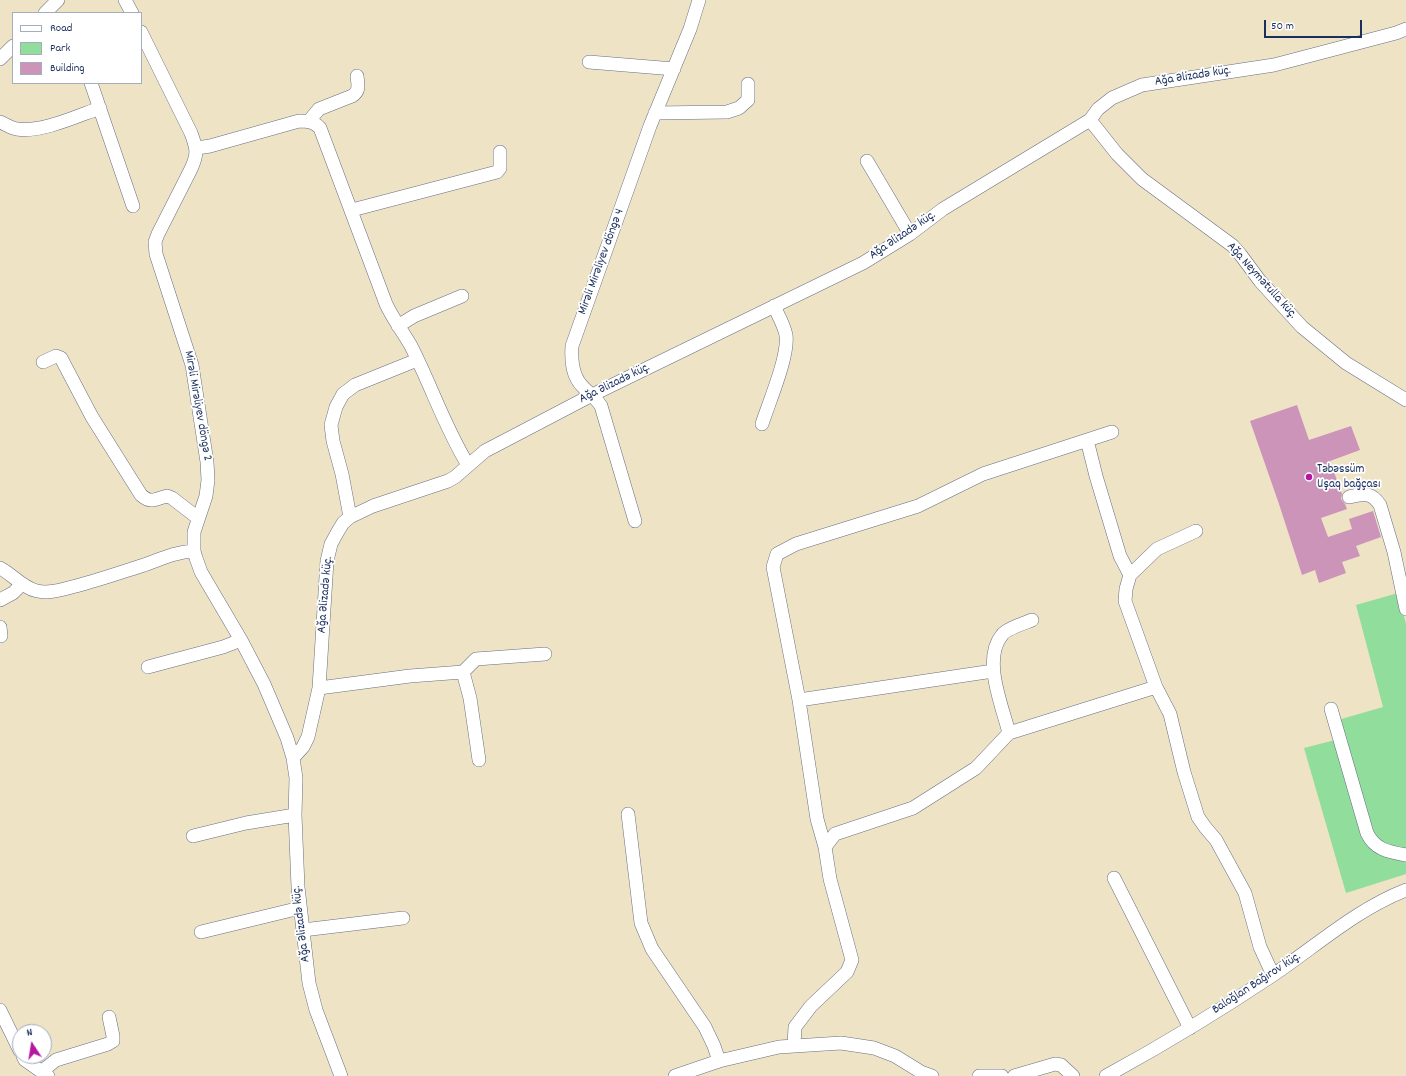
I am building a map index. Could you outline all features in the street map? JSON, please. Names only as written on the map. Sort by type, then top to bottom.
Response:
[{"type":"street","points":[[46,12],[58,0]]},
{"type":"street","points":[[125,0],[131,12]]},
{"type":"street","name":"Mirəli Mirəliyev döngə 4","points":[[635,521],[604,415],[597,400],[579,382],[572,367],[572,346],[655,113],[690,29],[699,0]]},
{"type":"street","name":"Ağa Əlizadə küç.","points":[[341,1076],[316,1010],[310,983],[296,871],[296,778],[293,758],[303,747],[308,737],[319,688],[327,561],[331,544],[343,523],[350,517],[373,506],[448,481],[485,451],[592,395],[863,263],[910,234],[943,210],[1090,120],[1098,109],[1112,98],[1142,85],[1274,64],[1396,33],[1406,29]]},
{"type":"street","points":[[142,34],[197,148],[210,146],[298,121],[309,121],[315,123],[320,128],[386,304],[410,345],[457,446],[468,465]]},
{"type":"street","points":[[0,59],[12,47]]},
{"type":"street","points":[[589,62],[674,69]]},
{"type":"street","points":[[309,121],[319,109],[356,93],[358,90],[357,76]]},
{"type":"street","points":[[91,84],[133,206]]},
{"type":"street","points":[[655,113],[727,112],[739,108],[748,100],[748,84]]},
{"type":"street","points":[[0,122],[15,129],[30,130],[44,127],[100,108]]},
{"type":"street","name":"Ağa Neymətulla küç.","points":[[1090,120],[1117,154],[1142,179],[1232,246],[1240,254],[1260,281],[1307,331],[1346,363],[1406,400]]},
{"type":"street","name":"Mirəli Mirəliyev döngə 2","points":[[197,148],[196,158],[155,242],[156,254],[187,347],[197,394],[208,462],[206,496],[194,532],[194,550],[201,572],[241,640],[264,684],[287,738],[293,758]]},
{"type":"street","points":[[352,210],[497,172],[500,168],[500,152]]},
{"type":"street","points":[[867,161],[910,234]]},
{"type":"street","points":[[398,326],[414,316],[462,296]]},
{"type":"street","points":[[762,424],[784,357],[786,344],[786,333],[774,306]]},
{"type":"street","points":[[43,362],[56,356],[62,358],[92,417],[141,495],[146,500],[153,501],[167,496],[172,498],[198,518]]},
{"type":"street","points":[[350,517],[342,474],[333,441],[331,425],[336,407],[343,394],[355,385],[417,360]]},
{"type":"street","points":[[794,1045],[795,1027],[811,1006],[848,972],[852,960],[830,879],[825,848],[817,819],[800,700],[773,567],[777,554],[796,544],[918,506],[983,474],[1112,432]]},
{"type":"street","points":[[1087,440],[1120,556],[1130,575]]},
{"type":"street","points":[[1349,497],[1362,494],[1370,495],[1376,499],[1380,505],[1394,552],[1406,609]]},
{"type":"street","points":[[1196,531],[1156,549],[1130,575],[1126,589],[1125,601],[1156,687],[1170,714],[1184,772],[1198,817],[1216,840],[1244,893],[1260,947],[1273,975]]},
{"type":"street","points":[[0,568],[22,584],[35,591],[47,592],[59,590],[146,564],[182,551],[194,550]]},
{"type":"street","points":[[0,600],[13,593],[22,584]]},
{"type":"street","points":[[1009,733],[993,671],[994,650],[1002,634],[1032,620]]},
{"type":"street","points":[[148,667],[223,647],[241,640]]},
{"type":"street","points":[[319,688],[410,676],[463,672],[476,659],[545,654]]},
{"type":"street","points":[[800,700],[993,671]]},
{"type":"street","points":[[463,672],[470,698],[479,760]]},
{"type":"street","points":[[825,848],[836,834],[913,808],[976,768],[1009,733],[1156,687]]},
{"type":"street","points":[[1331,709],[1370,841],[1376,846],[1406,855]]},
{"type":"street","points":[[628,814],[641,923],[652,950],[705,1027],[719,1061]]},
{"type":"street","points":[[193,836],[246,823],[295,815]]},
{"type":"street","points":[[1114,878],[1190,1028]]},
{"type":"street","name":"Baloğlan Bağırov küç.","points":[[1106,1076],[1127,1071],[1190,1028],[1273,975],[1371,906],[1406,890]]},
{"type":"street","points":[[201,932],[300,908]]},
{"type":"street","points":[[303,930],[403,918]]},
{"type":"street","points":[[0,1010],[12,1035]]},
{"type":"street","points":[[30,1064],[45,1073],[56,1060],[108,1044],[112,1041],[113,1036],[109,1017]]},
{"type":"street","points":[[675,1076],[719,1061],[779,1047],[841,1042],[874,1048],[895,1056],[921,1072],[932,1076]]},
{"type":"street","points":[[1014,1076],[1055,1064],[1061,1065],[1073,1076]]},
{"type":"street","points":[[979,1076],[1002,1076]]},
{"type":"green space","points":[[1398,593],[1406,624],[1406,874],[1346,893],[1304,748],[1343,738],[1338,720],[1383,707],[1356,605]]},
{"type":"building","points":[[1297,405],[1309,440],[1351,426],[1360,450],[1330,461],[1342,494],[1341,499],[1347,509],[1321,518],[1328,537],[1352,529],[1349,519],[1373,511],[1381,537],[1356,546],[1360,556],[1342,562],[1346,573],[1319,583],[1315,570],[1302,575],[1250,421]]},
{"type":"place","name":"Təbəssüm Uşaq bağçası","points":[[1309,477]]}]
